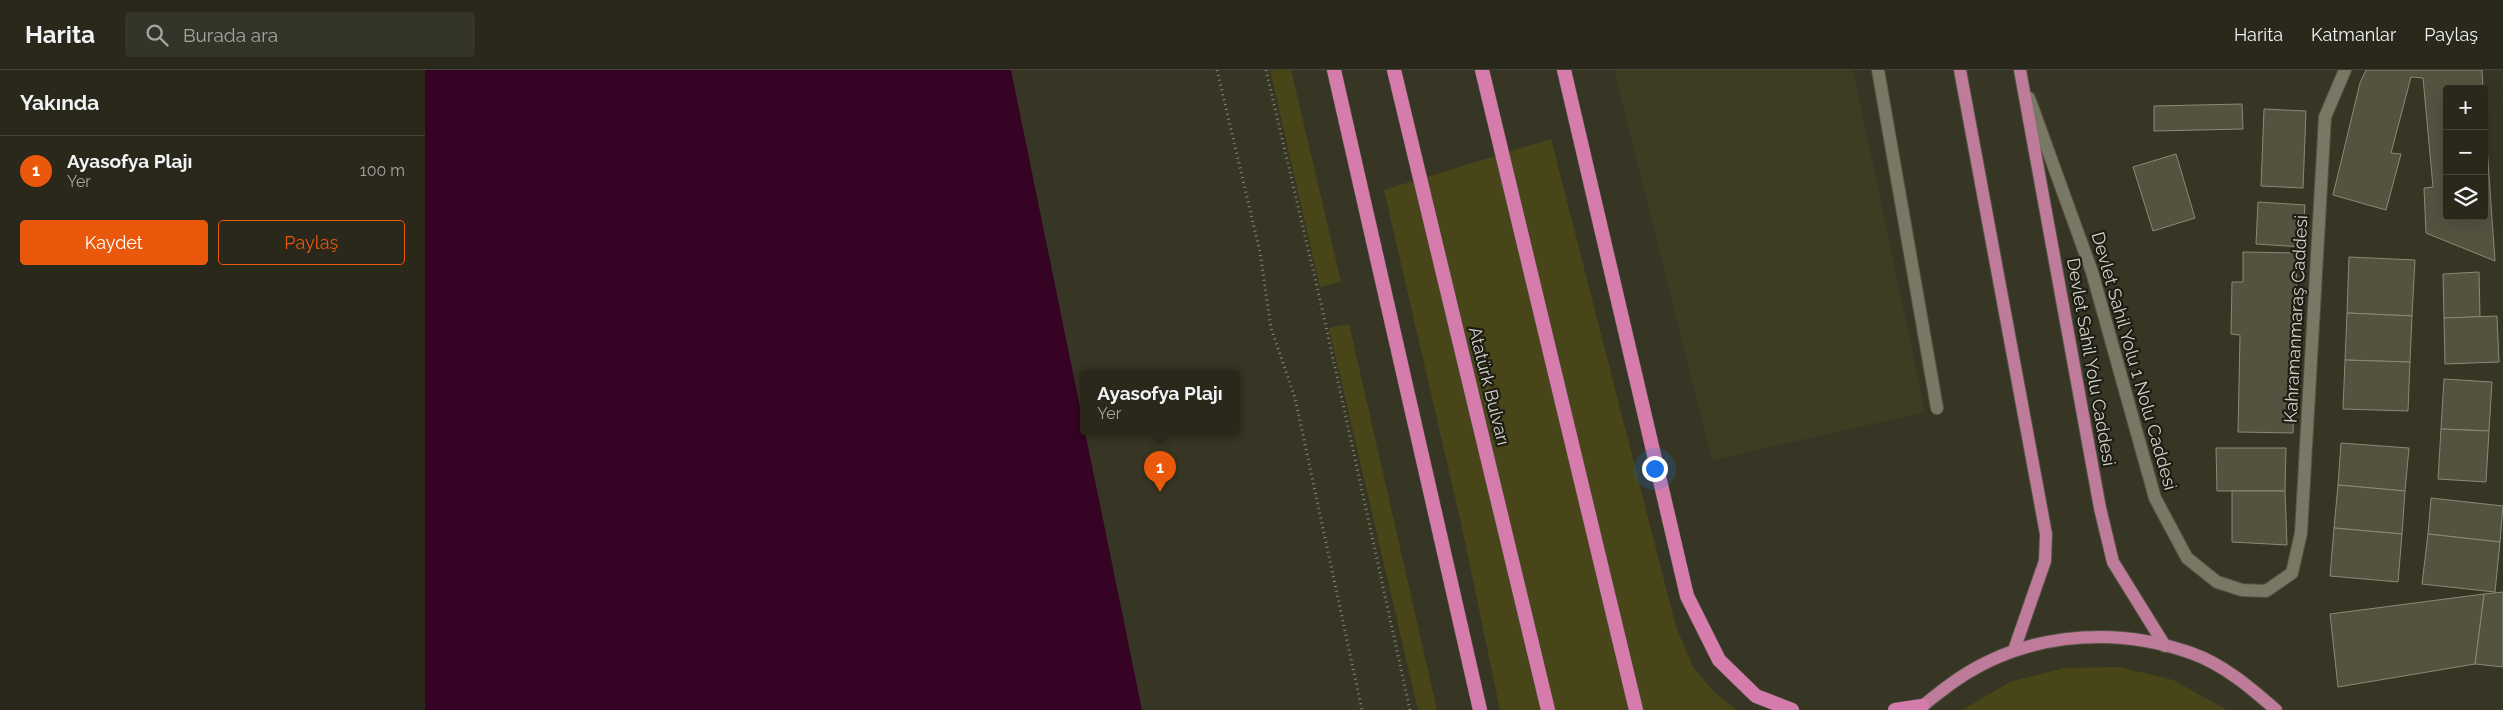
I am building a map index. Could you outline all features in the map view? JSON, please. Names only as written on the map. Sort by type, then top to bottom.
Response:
[{"type":"highway","points":[[1334,70],[1480,710]]},
{"type":"highway","name":"Atatürk Bulvarı","points":[[1393,70],[1548,710]]},
{"type":"highway","points":[[1482,70],[1636,710]]},
{"type":"highway","points":[[1564,70],[1687,596],[1719,660],[1756,696],[1792,710]]},
{"type":"highway","points":[[1895,710],[1920,708]]},
{"type":"main road","points":[[1960,70],[2046,534],[2045,561],[2014,650]]},
{"type":"main road","name":"Devlet Sahil Yolu Caddesi","points":[[2020,70],[2099,502],[2113,562],[2165,646]]},
{"type":"main road","points":[[1920,708],[1965,673],[2014,650],[2073,637],[2133,638],[2192,653],[2245,682],[2275,710]]},
{"type":"street","points":[[1878,70],[1937,408]]},
{"type":"street","name":"Kahramanmaraş Caddesi","points":[[2293,573],[2301,533],[2325,117],[2345,70]]},
{"type":"street","name":"Devlet Sahil Yolu 1 Nolu Caddesi","points":[[2024,84],[2092,272],[2155,498],[2187,558],[2217,582],[2242,590],[2266,592],[2293,573]]},
{"type":"path","points":[[1217,70],[1260,252],[1271,328],[1295,398],[1362,710]]},
{"type":"path","points":[[1266,70],[1322,308],[1410,710]]},
{"type":"shaded area","points":[[425,70],[1011,70],[1080,407],[1080,435],[1086,435],[1142,710],[425,710]]},
{"type":"shaded area","points":[[1270,70],[1291,70],[1341,282],[1320,287]]},
{"type":"shaded area","points":[[1614,70],[1853,70],[1925,412],[1712,460]]},
{"type":"shaded area","points":[[1551,139],[1676,627],[1693,667],[1714,692],[1737,710],[1500,710],[1463,532],[1384,190]]},
{"type":"shaded area","points":[[1349,324],[1437,710],[1418,710],[1329,328]]},
{"type":"shaded area","points":[[2119,667],[2173,680],[2227,710],[1962,710],[2010,682],[2064,668]]},
{"type":"building","points":[[2366,70],[2482,70],[2483,85],[2443,85],[2443,220],[2488,220],[2488,161],[2495,261],[2426,233],[2424,188],[2433,187],[2423,78],[2411,77],[2391,153],[2401,154],[2386,210],[2333,195],[2360,83]]},
{"type":"building","points":[[2242,104],[2243,129],[2154,131],[2154,106]]},
{"type":"building","points":[[2264,109],[2306,111],[2303,188],[2261,186]]},
{"type":"building","points":[[2176,154],[2195,218],[2153,231],[2133,167]]},
{"type":"building","points":[[2258,202],[2305,205],[2302,247],[2256,244]]},
{"type":"building","points":[[2243,252],[2297,253],[2293,433],[2238,432],[2240,335],[2231,334],[2232,282],[2243,282]]},
{"type":"building","points":[[2349,257],[2415,260],[2412,316],[2347,313]]},
{"type":"building","points":[[2479,272],[2480,317],[2444,318],[2443,274]]},
{"type":"building","points":[[2347,313],[2412,316],[2410,362],[2345,360]]},
{"type":"building","points":[[2497,316],[2499,362],[2445,364],[2444,318]]},
{"type":"building","points":[[2345,360],[2410,362],[2408,411],[2343,409]]},
{"type":"building","points":[[2444,379],[2492,382],[2489,431],[2441,429]]},
{"type":"building","points":[[2441,429],[2489,431],[2486,482],[2438,479]]},
{"type":"building","points":[[2341,443],[2409,448],[2405,491],[2338,485]]},
{"type":"building","points":[[2216,448],[2286,448],[2285,491],[2217,491]]},
{"type":"building","points":[[2338,485],[2405,491],[2402,534],[2334,528]]},
{"type":"building","points":[[2232,491],[2285,491],[2287,545],[2232,542]]},
{"type":"building","points":[[2431,498],[2503,506],[2500,542],[2428,534]]},
{"type":"building","points":[[2334,528],[2402,534],[2398,582],[2330,576]]},
{"type":"building","points":[[2428,534],[2500,542],[2495,592],[2422,584]]},
{"type":"building","points":[[2503,592],[2503,667],[2475,664],[2484,594]]},
{"type":"building","points":[[2484,594],[2475,664],[2338,687],[2330,614]]},
{"type":"place","name":"Ayasofya Plajı","points":[[1160,492]]}]
